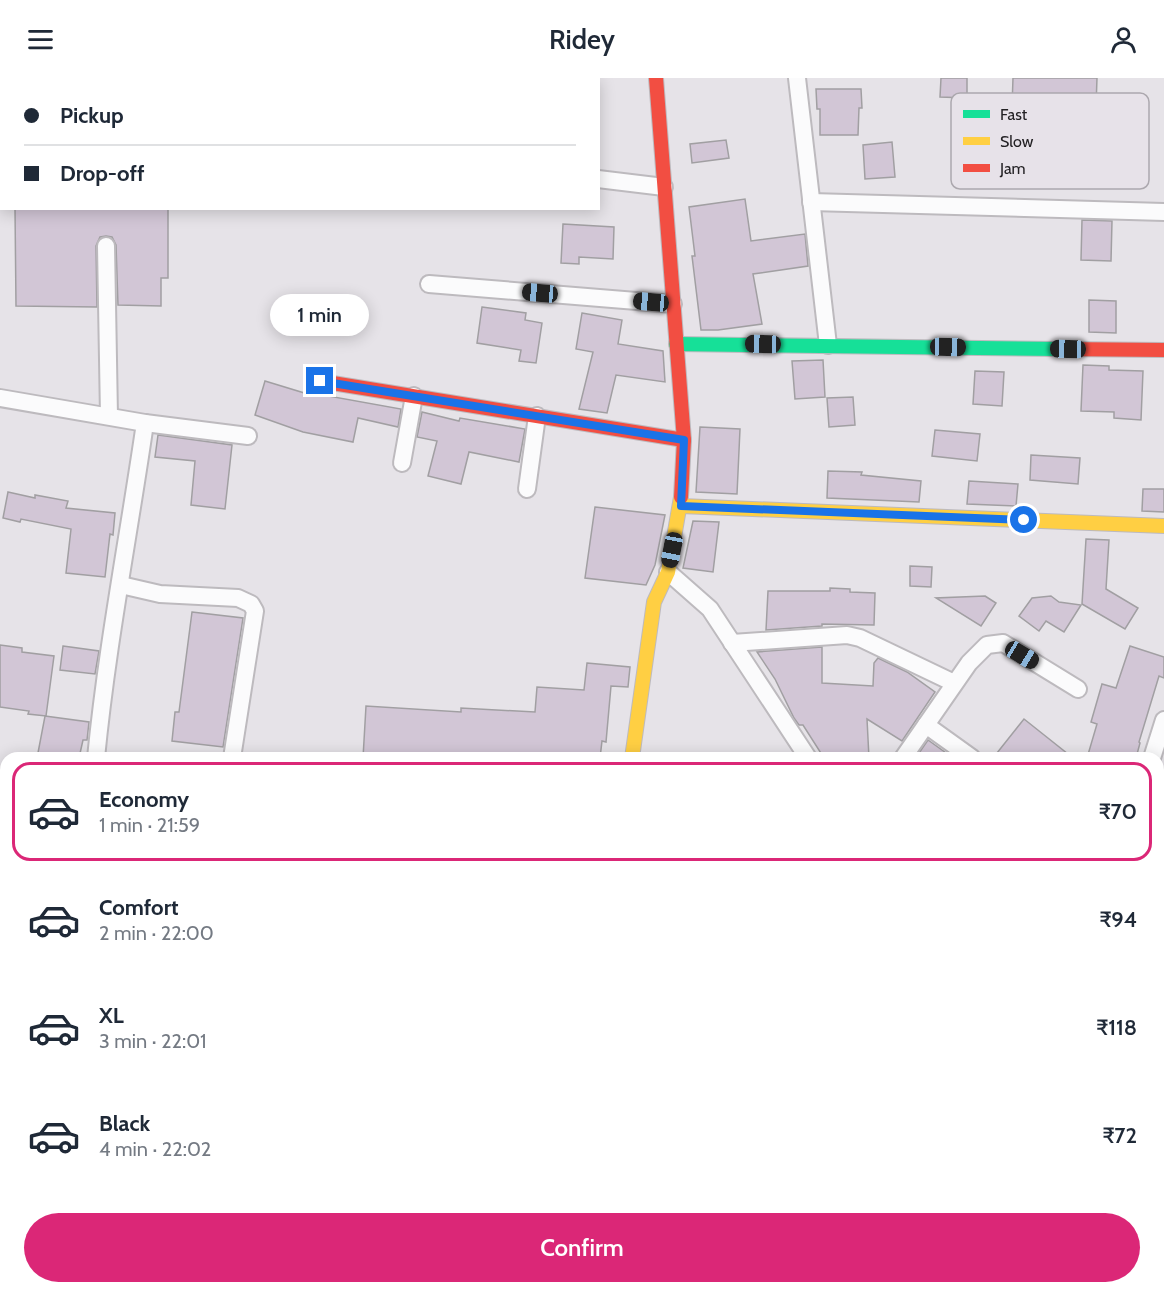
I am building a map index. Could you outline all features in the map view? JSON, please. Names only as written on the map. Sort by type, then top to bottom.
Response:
[{"type":"street","points":[[633,752],[654,602],[668,572],[681,506],[684,440],[656,78]]},
{"type":"street","points":[[796,78],[828,345]]},
{"type":"street","points":[[600,179],[664,187]]},
{"type":"street","points":[[811,202],[1164,212]]},
{"type":"street","points":[[106,246],[109,416]]},
{"type":"street","points":[[429,284],[673,304]]},
{"type":"street","points":[[676,344],[1164,350]]},
{"type":"street","points":[[320,381],[684,440]]},
{"type":"street","points":[[402,464],[414,396]]},
{"type":"street","points":[[0,398],[145,423],[248,436]]},
{"type":"street","points":[[527,489],[537,416]]},
{"type":"street","points":[[97,752],[103,691],[145,423]]},
{"type":"street","points":[[681,506],[1164,526]]},
{"type":"street","points":[[668,572],[710,609],[804,752]]},
{"type":"street","points":[[121,585],[160,594],[238,597],[251,604],[255,610],[233,752]]},
{"type":"street","points":[[732,643],[847,635],[860,638],[954,683]]},
{"type":"street","points":[[907,752],[954,683],[987,645],[1003,643],[1078,689]]},
{"type":"street","points":[[1154,752],[1164,720]]},
{"type":"street","points":[[926,725],[964,752]]},
{"type":"building","points":[[941,78],[967,78],[967,93],[951,93],[951,97],[940,97]]},
{"type":"building","points":[[1013,78],[1097,78],[1096,93],[1012,93]]},
{"type":"building","points":[[816,89],[861,89],[862,108],[859,108],[858,135],[820,135],[820,109],[817,109]]},
{"type":"building","points":[[726,140],[729,158],[692,163],[690,144]]},
{"type":"building","points":[[892,142],[895,177],[865,179],[863,145]]},
{"type":"building","points":[[745,199],[751,241],[805,234],[808,266],[753,274],[762,324],[701,330],[689,207]]},
{"type":"building","points":[[15,210],[168,210],[168,278],[161,278],[161,306],[118,305],[116,245],[112,237],[106,236],[100,237],[96,246],[97,307],[16,306]]},
{"type":"building","points":[[1082,220],[1112,221],[1111,261],[1081,260]]},
{"type":"building","points":[[563,224],[614,227],[613,259],[579,257],[579,264],[561,263]]},
{"type":"building","points":[[1089,300],[1116,301],[1116,333],[1089,332]]},
{"type":"building","points":[[482,307],[526,313],[525,320],[542,323],[536,363],[519,361],[521,350],[477,343]]},
{"type":"building","points":[[582,313],[622,320],[618,344],[663,351],[665,382],[616,375],[607,413],[579,409],[593,352],[576,349]]},
{"type":"building","points":[[823,360],[825,397],[795,399],[792,361]]},
{"type":"building","points":[[1083,365],[1109,366],[1109,370],[1143,371],[1141,420],[1114,418],[1114,412],[1081,411]]},
{"type":"building","points":[[975,371],[1004,372],[1002,406],[973,404]]},
{"type":"building","points":[[265,381],[311,395],[312,393],[401,409],[398,427],[358,418],[353,442],[303,432],[255,415]]},
{"type":"building","points":[[853,397],[855,425],[829,427],[827,398]]},
{"type":"building","points":[[422,412],[459,421],[460,418],[525,429],[519,462],[469,452],[461,484],[428,476],[437,441],[417,437]]},
{"type":"building","points":[[700,427],[740,429],[737,494],[696,492]]},
{"type":"building","points":[[935,430],[980,434],[977,461],[932,456]]},
{"type":"building","points":[[158,435],[232,445],[225,509],[191,505],[195,461],[155,457]]},
{"type":"building","points":[[1031,455],[1080,458],[1078,484],[1030,480]]},
{"type":"building","points":[[828,471],[862,472],[861,475],[921,481],[919,502],[827,498]]},
{"type":"building","points":[[969,481],[1018,484],[1016,506],[967,504]]},
{"type":"building","points":[[1143,489],[1164,489],[1164,512],[1142,511]]},
{"type":"building","points":[[8,492],[35,498],[35,495],[68,501],[66,508],[115,513],[105,577],[66,573],[71,529],[21,519],[20,522],[3,518]]},
{"type":"building","points":[[595,507],[665,515],[655,565],[646,585],[585,578]]},
{"type":"building","points":[[693,521],[719,522],[713,572],[683,568]]},
{"type":"building","points":[[1086,539],[1109,540],[1106,589],[1138,608],[1125,629],[1082,604]]},
{"type":"building","points":[[910,566],[932,567],[931,587],[910,586]]},
{"type":"building","points":[[830,588],[875,593],[874,625],[822,624],[822,626],[766,630],[768,591],[830,591]]},
{"type":"building","points":[[985,596],[996,603],[981,626],[936,598]]},
{"type":"building","points":[[1051,596],[1059,602],[1081,605],[1064,632],[1046,621],[1039,631],[1019,616],[1032,598]]},
{"type":"building","points":[[192,612],[243,618],[223,747],[172,741],[175,712],[179,712]]},
{"type":"building","points":[[0,645],[22,648],[22,652],[54,656],[46,716],[0,707]]},
{"type":"building","points":[[63,646],[99,651],[95,674],[60,670]]},
{"type":"building","points":[[1130,646],[1164,657],[1164,678],[1159,676],[1138,752],[1089,752],[1097,724],[1091,722],[1102,684],[1116,688]]},
{"type":"building","points":[[822,647],[822,683],[873,686],[874,663],[878,658],[907,672],[935,692],[902,741],[867,719],[869,752],[820,752],[803,725],[799,725],[794,718],[775,679],[757,652]]},
{"type":"building","points":[[587,663],[630,667],[628,687],[611,686],[606,742],[602,741],[601,752],[363,752],[366,706],[461,712],[461,708],[535,712],[537,687],[584,690]]},
{"type":"building","points":[[45,716],[89,722],[87,740],[83,740],[80,752],[38,752]]},
{"type":"building","points":[[1024,719],[1065,752],[998,752]]},
{"type":"building","points":[[928,740],[945,752],[920,752]]},
{"type":"traffic: fast","points":[[676,344],[1058,349]]},
{"type":"traffic: slow","points":[[633,752],[654,602],[668,572],[681,497]]},
{"type":"traffic: slow","points":[[681,506],[1164,526]]},
{"type":"traffic: jam","points":[[656,78],[684,440],[681,497]]},
{"type":"traffic: jam","points":[[1058,349],[1164,350]]},
{"type":"traffic: jam","points":[[320,381],[684,440]]},
{"type":"route","points":[[320,381],[684,440],[681,506],[1024,520]]}]
